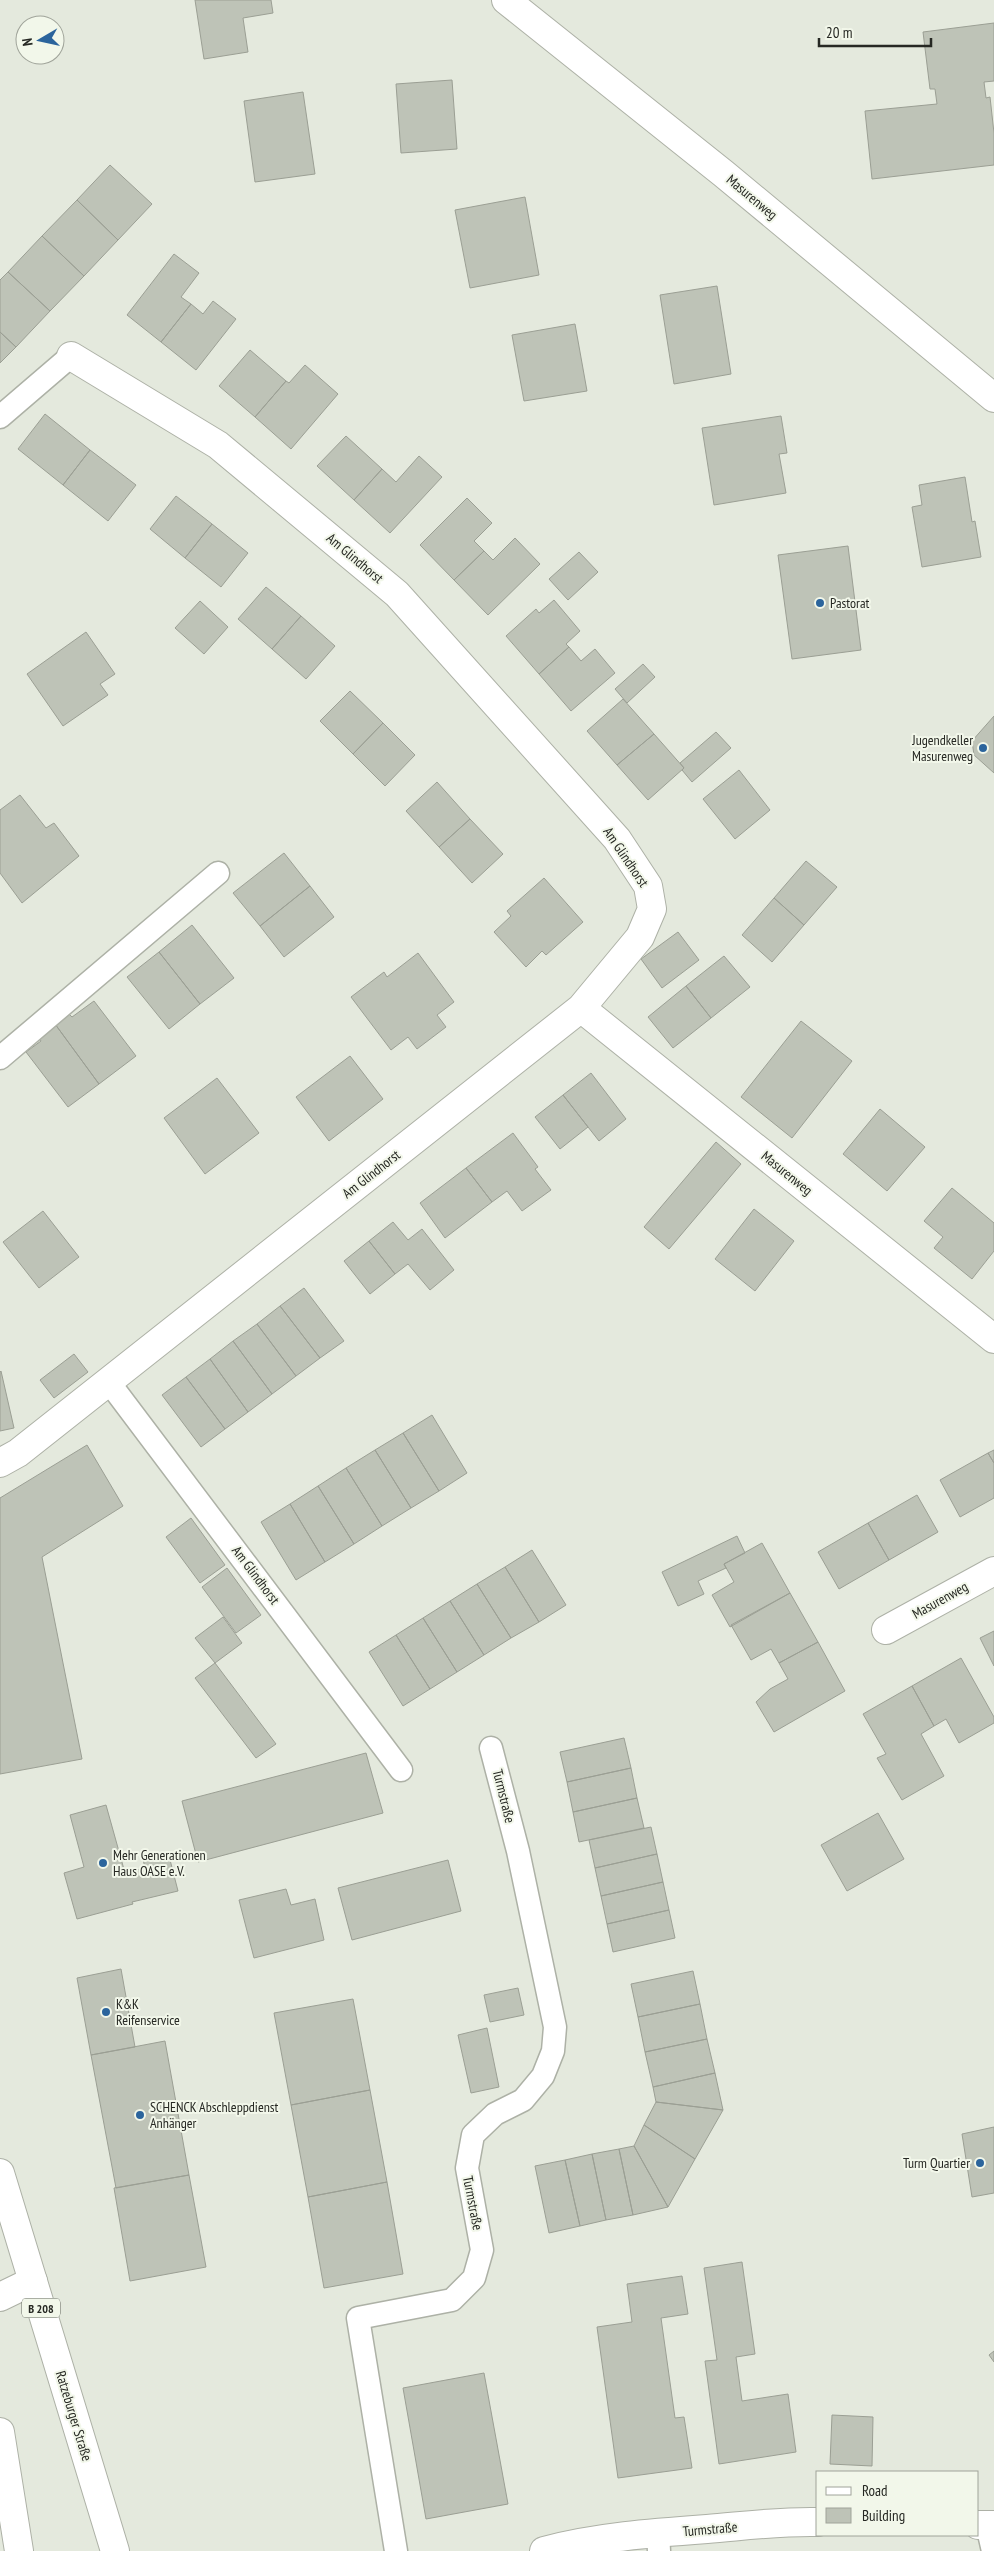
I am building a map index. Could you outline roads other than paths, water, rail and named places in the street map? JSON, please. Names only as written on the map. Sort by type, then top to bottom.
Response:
[{"type":"street","name":"Masurenweg","points":[[506,0],[724,174],[994,398]]},
{"type":"street","name":"Am Glindhorst","points":[[0,1463],[18,1453],[581,1008],[640,937],[652,909],[648,886],[617,839],[397,594],[218,445],[71,356]]},
{"type":"street","name":"Masurenweg","points":[[581,1008],[994,1339]]},
{"type":"street","name":"Masurenweg","points":[[886,1630],[994,1571]]},
{"type":"street","name":"Ratzeburger Straße","points":[[0,2173],[115,2551]]},
{"type":"street","points":[[0,2297],[33,2281]]},
{"type":"street","points":[[0,2432],[19,2551]]},
{"type":"street","name":"Turmstraße","points":[[544,2551],[575,2543],[658,2542],[795,2522],[816,2522]]},
{"type":"lane","points":[[0,417],[71,356]]},
{"type":"lane","points":[[0,1058],[218,872]]},
{"type":"lane","name":"Am Glindhorst","points":[[108,1381],[402,1770]]},
{"type":"lane","name":"Turmstraße","points":[[396,2551],[358,2318],[452,2300],[474,2278],[482,2250],[466,2168],[473,2135],[495,2114],[523,2100],[543,2076],[553,2051],[555,2026],[518,1851],[491,1748]]},
{"type":"lane","points":[[988,2524],[993,2551]]},
{"type":"place","name":"Pastorat","points":[[820,603]]},
{"type":"place","name":"Jugendkeller Masurenweg","points":[[983,748]]},
{"type":"place","name":"Mehr Generationen Haus OASE e.V.","points":[[103,1863]]},
{"type":"place","name":"K&K Reifenservice","points":[[106,2012]]},
{"type":"place","name":"SCHENCK Abschleppdienst Anhänger","points":[[140,2115]]},
{"type":"place","name":"Turm Quartier","points":[[980,2163]]}]
